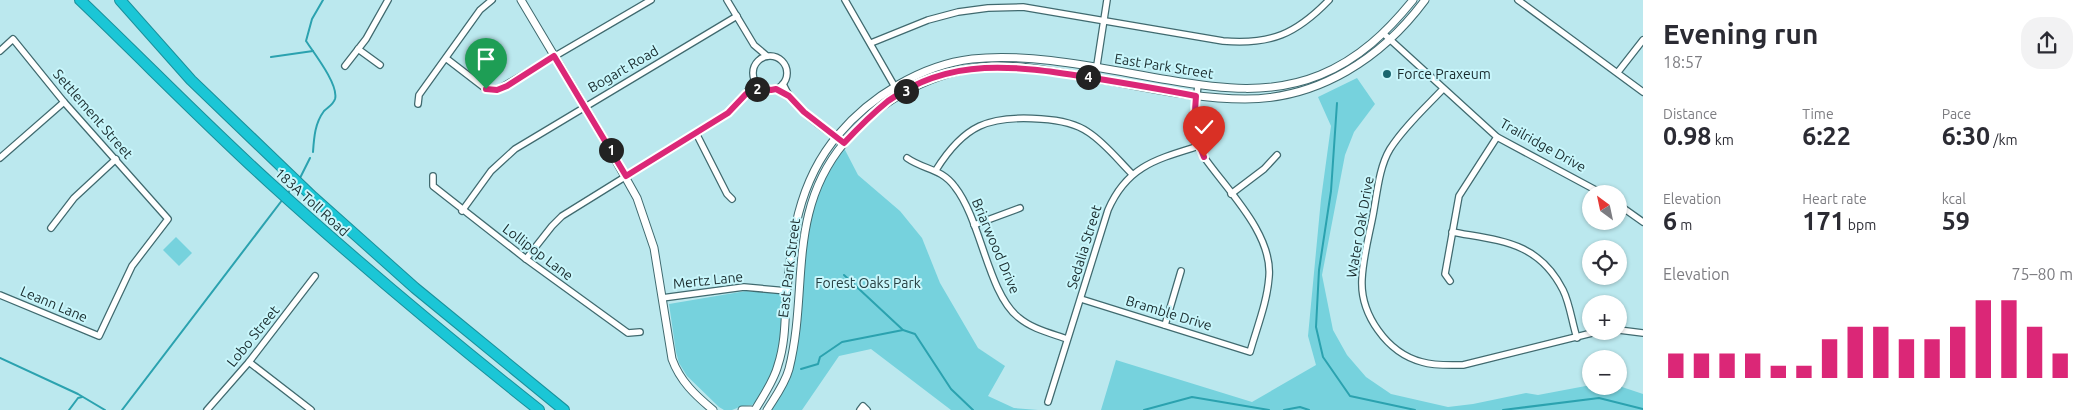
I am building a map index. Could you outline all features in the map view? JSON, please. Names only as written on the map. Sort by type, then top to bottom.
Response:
[{"type":"highway","name":"183A Toll Road","points":[[80,0],[269,182],[405,301],[539,410]]},
{"type":"highway","name":"183A Toll Road","points":[[120,0],[191,80],[282,168],[415,288],[564,410]]},
{"type":"street","points":[[345,66],[358,49],[387,0]]},
{"type":"street","points":[[418,104],[420,95],[480,10],[492,0]]},
{"type":"street","points":[[521,0],[626,176],[640,205],[654,248],[672,359],[676,371],[697,397],[713,410]]},
{"type":"street","points":[[447,59],[486,89],[497,90],[651,0]]},
{"type":"street","points":[[727,0],[754,45],[767,56],[779,58],[783,62],[787,73],[783,84],[776,89],[761,88],[746,94]]},
{"type":"street","points":[[845,0],[871,42],[895,87]]},
{"type":"street","points":[[1023,0],[1023,8]]},
{"type":"street","points":[[1095,78],[1107,0]]},
{"type":"street","points":[[871,42],[928,20],[958,12],[988,8],[1023,8],[1105,20],[1223,41],[1247,43],[1273,38],[1292,30],[1314,15],[1329,0]]},
{"type":"street","name":"East Park Street","points":[[753,410],[778,367],[783,346],[793,233],[798,208],[820,161],[836,137],[865,107],[895,87],[939,67],[971,59],[1013,57],[1097,68],[1198,85],[1248,90],[1269,88],[1319,75],[1340,66],[1358,55],[1384,34],[1413,0]]},
{"type":"street","name":"East Park Street","points":[[767,410],[788,371],[796,314],[803,239],[810,207],[819,181],[844,143],[868,118],[890,100],[940,76],[993,66],[1018,67],[1095,78],[1196,96],[1244,99],[1288,95],[1312,88],[1343,74],[1391,40],[1425,0]]},
{"type":"street","points":[[1518,0],[1643,92]]},
{"type":"street","name":"Bogart Road","points":[[462,211],[502,159],[515,149],[737,16]]},
{"type":"street","name":"Trailridge Drive","points":[[1384,34],[1497,137],[1586,185]]},
{"type":"street","name":"Settlement Street","points":[[0,51],[13,39],[64,102],[168,219],[132,266],[99,336]]},
{"type":"street","points":[[1618,72],[1643,40]]},
{"type":"street","points":[[526,259],[562,216],[728,113],[746,94],[754,80],[756,55],[754,45]]},
{"type":"street","points":[[358,49],[380,65]]},
{"type":"street","points":[[755,65],[767,56]]},
{"type":"street","points":[[754,80],[761,88]]},
{"type":"street","points":[[783,84],[789,96],[804,112],[844,143]]},
{"type":"street","points":[[1198,85],[1194,121],[1199,146],[1204,157],[1231,194],[1264,170],[1277,155]]},
{"type":"street","points":[[776,89],[789,96]]},
{"type":"street","name":"Water Oak Drive","points":[[1443,89],[1389,150],[1381,174],[1362,279],[1364,301],[1372,321],[1385,339],[1402,354],[1421,362],[1441,366],[1463,365],[1582,336]]},
{"type":"street","points":[[0,158],[64,102]]},
{"type":"street","points":[[936,170],[954,145],[976,128],[997,120],[1019,117],[1053,120],[1086,130],[1104,144],[1132,174]]},
{"type":"street","points":[[696,133],[727,194],[732,200]]},
{"type":"street","points":[[1450,281],[1444,274],[1459,196],[1497,137]]},
{"type":"street","name":"Sedalia Street","points":[[1048,402],[1108,210],[1120,187],[1132,174],[1158,159],[1199,146]]},
{"type":"street","name":"Briarwood Drive","points":[[907,158],[913,163],[936,170],[955,186],[974,225],[1000,290],[1012,311],[1031,325],[1067,339]]},
{"type":"street","points":[[51,228],[74,198],[116,159]]},
{"type":"street","name":"Lollipop Lane","points":[[433,176],[433,186],[462,211],[628,333],[640,332]]},
{"type":"street","name":"Bramble Drive","points":[[1081,299],[1250,352],[1266,299],[1269,275],[1266,250],[1256,228],[1231,194]]},
{"type":"street","points":[[974,225],[1020,208]]},
{"type":"street","points":[[1628,211],[1643,222]]},
{"type":"street","points":[[1452,232],[1520,246],[1535,256],[1551,270],[1564,292],[1577,338]]},
{"type":"street","points":[[1165,325],[1181,272]]},
{"type":"street","name":"Lobo Street","points":[[207,410],[248,362],[315,276]]},
{"type":"street","name":"Mertz Lane","points":[[662,298],[744,287],[787,291]]},
{"type":"street","name":"Leann Lane","points":[[0,295],[99,336]]},
{"type":"street","points":[[1627,331],[1643,332]]},
{"type":"street","points":[[248,362],[310,410]]},
{"type":"street","points":[[860,410],[863,406],[867,410]]},
{"type":"street","points":[[742,410],[753,410]]},
{"type":"green space","points":[[1357,78],[1375,104],[1354,132],[1345,155],[1322,275],[1333,330],[1347,355],[1366,377],[1391,394],[1448,407],[1526,393],[1538,395],[1582,387],[1582,395],[1627,395],[1627,389],[1643,394],[1643,410],[1101,410],[1116,360],[1252,402],[1316,365],[1308,336],[1321,199],[1331,126],[1318,97]]},
{"type":"green space","name":"Forest Oaks Park","points":[[844,148],[858,175],[900,211],[922,238],[940,283],[978,348],[1005,366],[988,396],[1014,408],[1038,410],[951,410],[871,349],[839,356],[802,410],[770,410],[786,382],[808,221],[822,183]]},
{"type":"green space","points":[[176,237],[192,253],[179,266],[163,250]]},
{"type":"green space","points":[[746,291],[781,294],[784,298],[779,353],[770,377],[758,400],[752,405],[724,410],[687,376],[679,363],[669,304]]},
{"type":"waterway","points":[[313,152],[319,120],[335,99],[330,78],[306,41],[312,19],[323,0]]},
{"type":"waterway","points":[[271,57],[313,51]]},
{"type":"waterway","points":[[1337,103],[1331,191],[1319,270],[1316,327],[1323,357],[1350,396],[1415,410]]},
{"type":"waterway","points":[[300,178],[310,158]]},
{"type":"waterway","points":[[287,194],[296,184]]},
{"type":"waterway","points":[[122,410],[283,199]]},
{"type":"waterway","points":[[844,275],[903,330],[915,334],[951,389],[973,410]]},
{"type":"waterway","points":[[801,369],[818,364],[820,357],[842,342],[903,330]]},
{"type":"waterway","points":[[0,358],[78,394],[105,410]]},
{"type":"waterway","points":[[69,410],[78,398],[82,397]]},
{"type":"waterway","points":[[1144,410],[1192,397],[1269,410]]},
{"type":"waterway","points":[[1503,410],[1599,398],[1643,409]]},
{"type":"waterway","points":[[1284,410],[1300,407],[1309,410]]},
{"type":"place","name":"Force Praxeum","points":[[1387,74]]},
{"type":"route","points":[[486,89],[497,90],[507,86],[554,56],[626,176],[728,113],[746,94],[754,90],[761,88],[776,89],[789,96],[796,106],[844,143],[868,118],[890,100],[914,87],[940,76],[993,66],[1018,67],[1066,74],[1196,96],[1195,134],[1204,157]]}]
